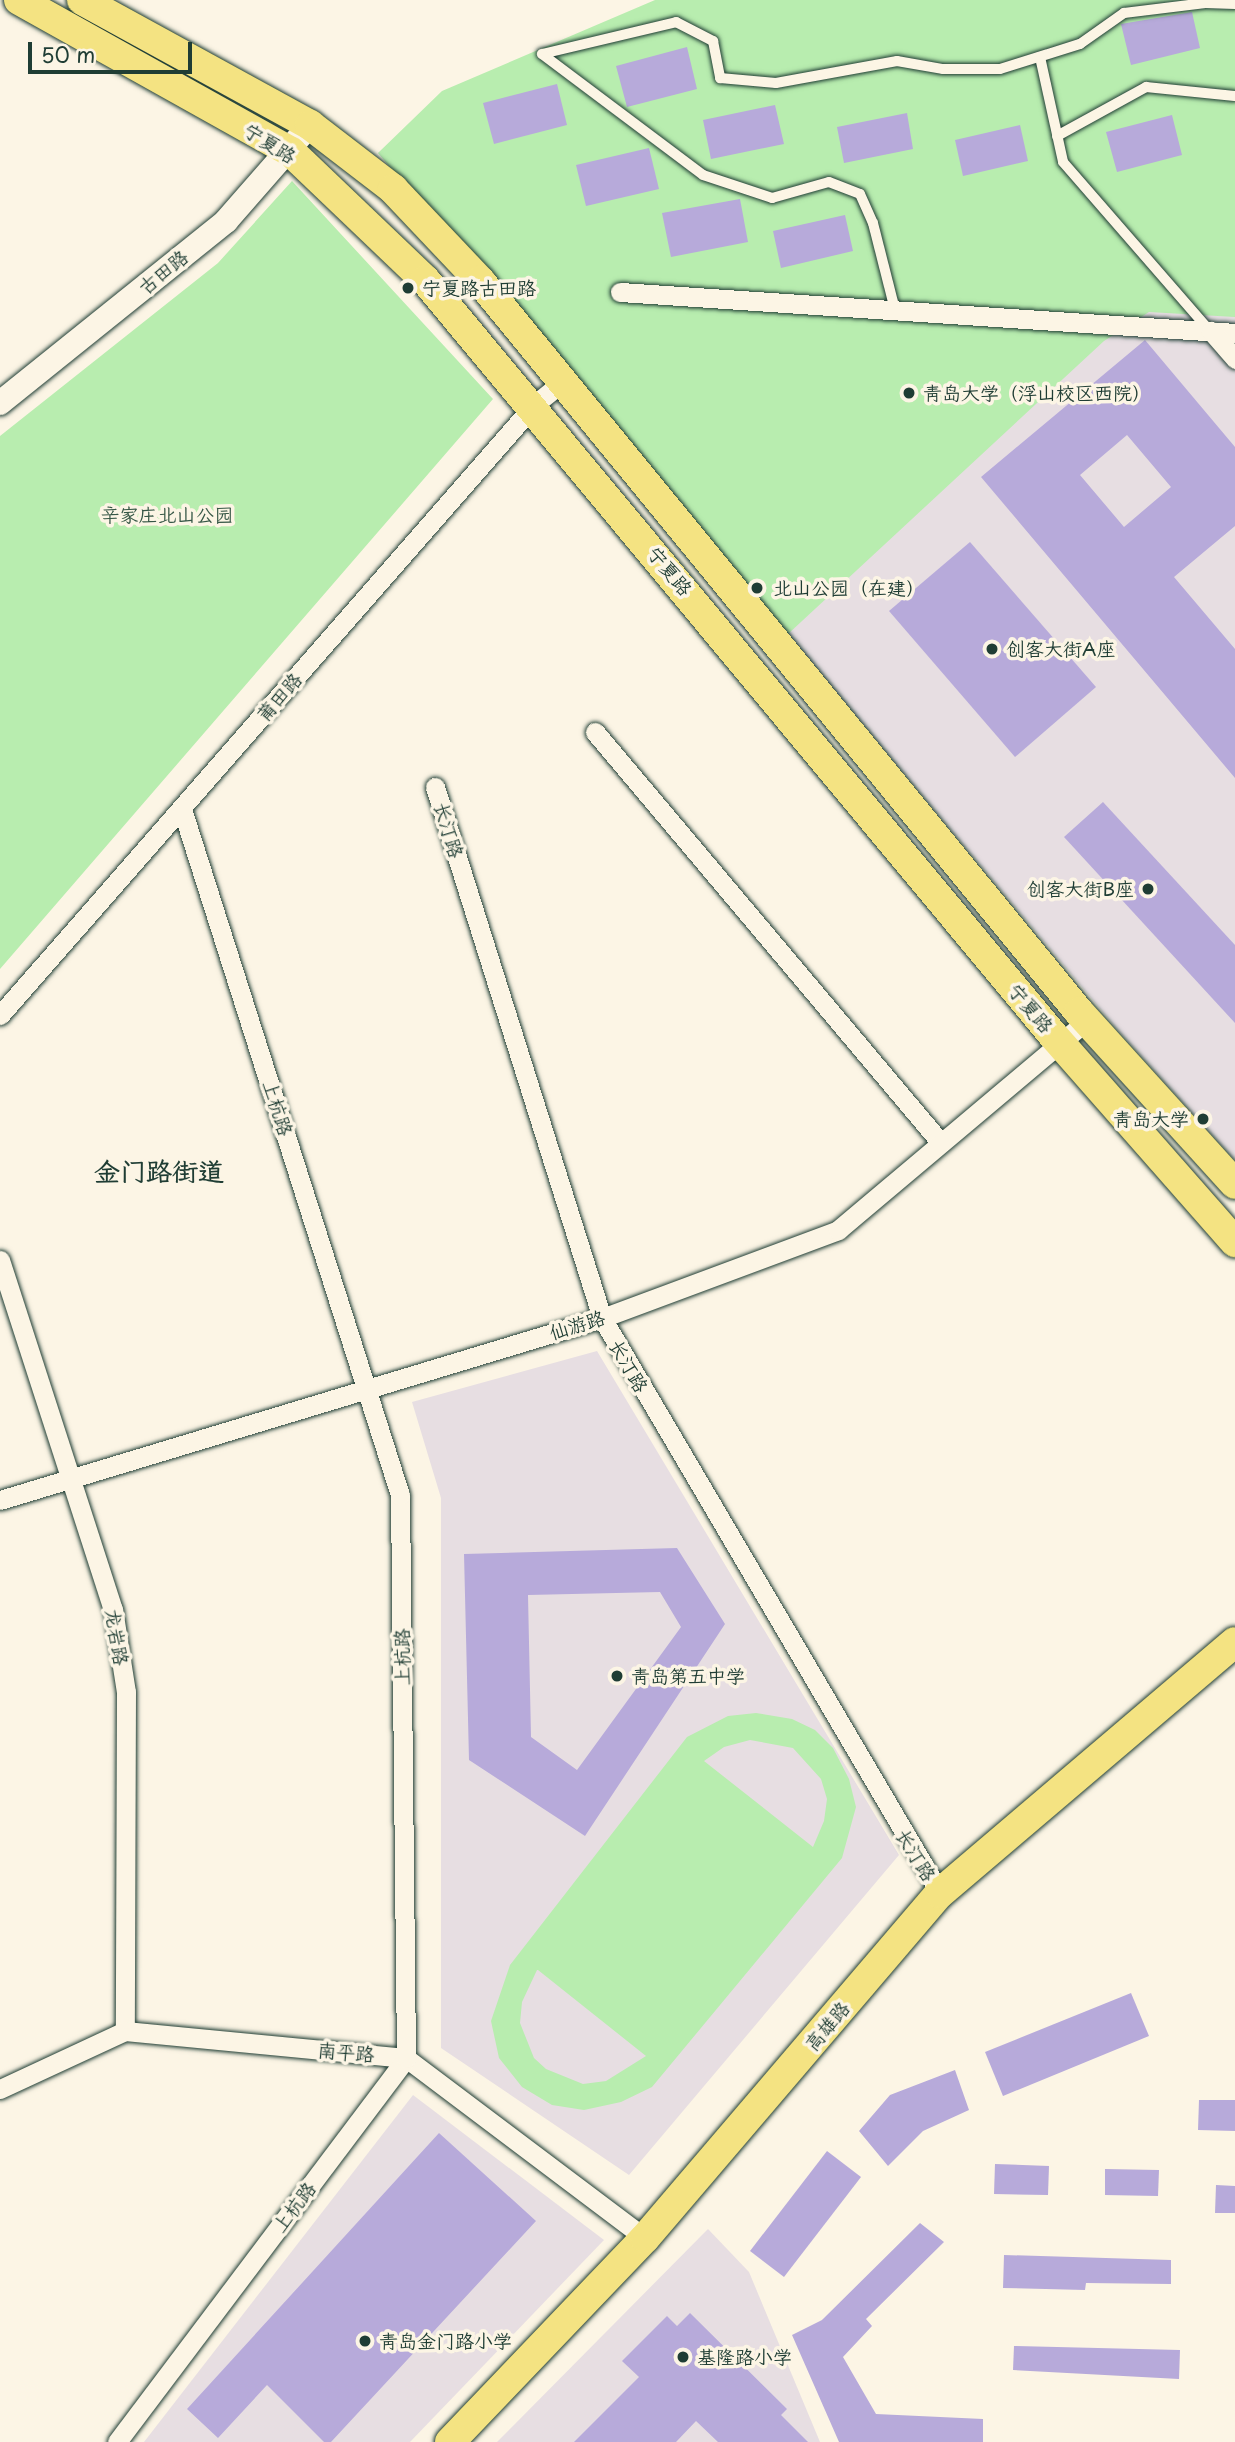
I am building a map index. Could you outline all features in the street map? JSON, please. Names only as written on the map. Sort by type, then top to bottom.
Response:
[{"type":"main road","name":"宁夏路","points":[[82,0],[310,125],[393,189],[480,281],[561,383],[1087,1020],[1235,1184]]},
{"type":"main road","name":"宁夏路","points":[[33,3],[291,152],[425,280],[534,405],[1061,1044],[1235,1242]]},
{"type":"main road","name":"高雄路","points":[[450,2442],[645,2238],[940,1893],[1235,1642]]},
{"type":"street","name":"古田路","points":[[0,403],[226,221],[291,152],[310,125]]},
{"type":"street","points":[[620,292],[1235,333]]},
{"type":"street","points":[[1211,331],[1235,359]]},
{"type":"street","name":"莆田路","points":[[0,1015],[534,405],[561,383]]},
{"type":"street","points":[[595,732],[941,1143]]},
{"type":"street","name":"长汀路","points":[[435,787],[602,1318],[940,1893]]},
{"type":"street","name":"上杭路","points":[[117,2442],[406,2058],[400,1495],[181,809]]},
{"type":"street","name":"仙游路","points":[[0,1500],[72,1476],[602,1318],[838,1230],[1087,1020]]},
{"type":"street","name":"龙岩路","points":[[0,1260],[113,1609],[126,1692],[125,2031]]},
{"type":"street","points":[[0,2089],[125,2031]]},
{"type":"street","name":"南平路","points":[[125,2031],[406,2058]]},
{"type":"street","points":[[406,2058],[645,2238]]},
{"type":"lane","points":[[895,310],[873,223],[860,194],[829,182],[772,198],[704,175],[542,54],[676,22],[713,41],[720,78],[776,83],[897,61],[943,69],[1000,69],[1080,44],[1124,13],[1235,4]]},
{"type":"lane","points":[[1040,57],[1063,162],[1211,331]]},
{"type":"lane","points":[[1057,136],[1146,88],[1235,96]]},
{"type":"shaded area","name":"青岛大学（浮山校区西院）","points":[[1235,0],[1235,1160],[1116,1028],[788,634],[378,153],[413,122]]},
{"type":"shaded area","name":"青岛第五中学","points":[[597,1351],[899,1855],[629,2175],[441,2048],[441,1498],[412,1402]]},
{"type":"shaded area","name":"青岛金门路小学","points":[[413,2095],[604,2240],[410,2442],[144,2442]]},
{"type":"shaded area","name":"基隆路小学","points":[[708,2229],[749,2272],[820,2442],[497,2442]]},
{"type":"green space","name":"青岛大学（浮山校区西院）","points":[[655,0],[1235,0],[1235,317],[1149,312],[1104,341],[788,634],[378,153],[442,91]]},
{"type":"green space","name":"辛家庄北山公园","points":[[292,181],[493,399],[0,969],[0,436],[218,263]]},
{"type":"green space","points":[[756,1713],[792,1719],[815,1730],[833,1748],[849,1779],[856,1807],[842,1858],[652,2087],[621,2102],[584,2110],[552,2105],[522,2087],[499,2058],[491,2021],[510,1965],[687,1737],[728,1716]],"holes":[[[750,1740],[793,1748],[821,1779],[827,1799],[824,1821],[813,1847],[704,1761],[724,1747]],[[538,1970],[646,2056],[606,2081],[583,2084],[546,2069],[534,2058],[520,2023],[522,2002]]]},
{"type":"building","points":[[1192,12],[1200,48],[1131,65],[1121,24]]},
{"type":"building","points":[[687,47],[697,89],[627,107],[616,66]]},
{"type":"building","points":[[557,84],[567,125],[494,144],[483,103]]},
{"type":"building","points":[[775,105],[784,144],[711,159],[703,120]]},
{"type":"building","points":[[907,113],[913,149],[844,163],[837,127]]},
{"type":"building","points":[[1172,115],[1182,155],[1117,172],[1106,132]]},
{"type":"building","points":[[1020,125],[1028,161],[963,176],[955,140]]},
{"type":"building","points":[[649,148],[659,189],[586,206],[576,165]]},
{"type":"building","points":[[740,199],[748,242],[671,257],[662,213]]},
{"type":"building","points":[[845,215],[853,251],[781,268],[773,231]]},
{"type":"building","points":[[1145,340],[1235,447],[1235,526],[1174,577],[1235,649],[1235,778],[981,477]],"holes":[[[1127,435],[1171,487],[1124,527],[1080,475]]]},
{"type":"building","name":"创客大街A座","points":[[970,542],[1096,687],[1015,757],[889,611]]},
{"type":"building","name":"创客大街B座","points":[[1103,802],[1235,945],[1235,1023],[1064,837]]},
{"type":"building","points":[[677,1548],[725,1624],[585,1836],[469,1760],[464,1554]],"holes":[[[660,1592],[681,1627],[577,1770],[531,1737],[528,1595]]]},
{"type":"building","points":[[1131,1993],[1149,2036],[1003,2096],[985,2052]]},
{"type":"building","points":[[955,2070],[969,2110],[923,2131],[888,2166],[859,2131],[890,2095]]},
{"type":"building","points":[[1199,2100],[1235,2100],[1235,2131],[1198,2130]]},
{"type":"building","points":[[439,2133],[536,2221],[331,2442],[324,2442],[267,2385],[218,2438],[187,2409]]},
{"type":"building","points":[[827,2151],[861,2177],[784,2277],[750,2251]]},
{"type":"building","points":[[995,2164],[1049,2166],[1048,2195],[994,2194]]},
{"type":"building","points":[[1105,2169],[1159,2170],[1158,2196],[1105,2195]]},
{"type":"building","points":[[1216,2185],[1235,2186],[1235,2213],[1215,2213]]},
{"type":"building","points":[[920,2223],[944,2242],[866,2319],[872,2326],[843,2357],[876,2414],[983,2419],[983,2442],[839,2442],[792,2335],[822,2320]]},
{"type":"building","points":[[1004,2255],[1171,2260],[1171,2284],[1086,2283],[1085,2290],[1003,2288]]},
{"type":"building","points":[[690,2313],[787,2409],[781,2415],[808,2442],[718,2442],[696,2421],[676,2442],[574,2442],[639,2377],[622,2361],[667,2316],[677,2326]]},
{"type":"building","points":[[1014,2346],[1180,2350],[1179,2379],[1013,2370]]},
{"type":"place","name":"宁夏路古田路","points":[[408,288]]},
{"type":"place","name":"青岛大学（浮山校区西院）","points":[[909,393]]},
{"type":"place","name":"北山公园（在建）","points":[[757,588]]},
{"type":"place","name":"创客大街A座","points":[[992,649]]},
{"type":"place","name":"创客大街B座","points":[[1148,889]]},
{"type":"place","name":"青岛大学","points":[[1203,1119]]},
{"type":"place","name":"青岛第五中学","points":[[617,1676]]},
{"type":"place","name":"青岛金门路小学","points":[[365,2341]]},
{"type":"place","name":"基隆路小学","points":[[683,2357]]},
{"type":"district","name":"金门路街道","points":[[159,1171]]}]
